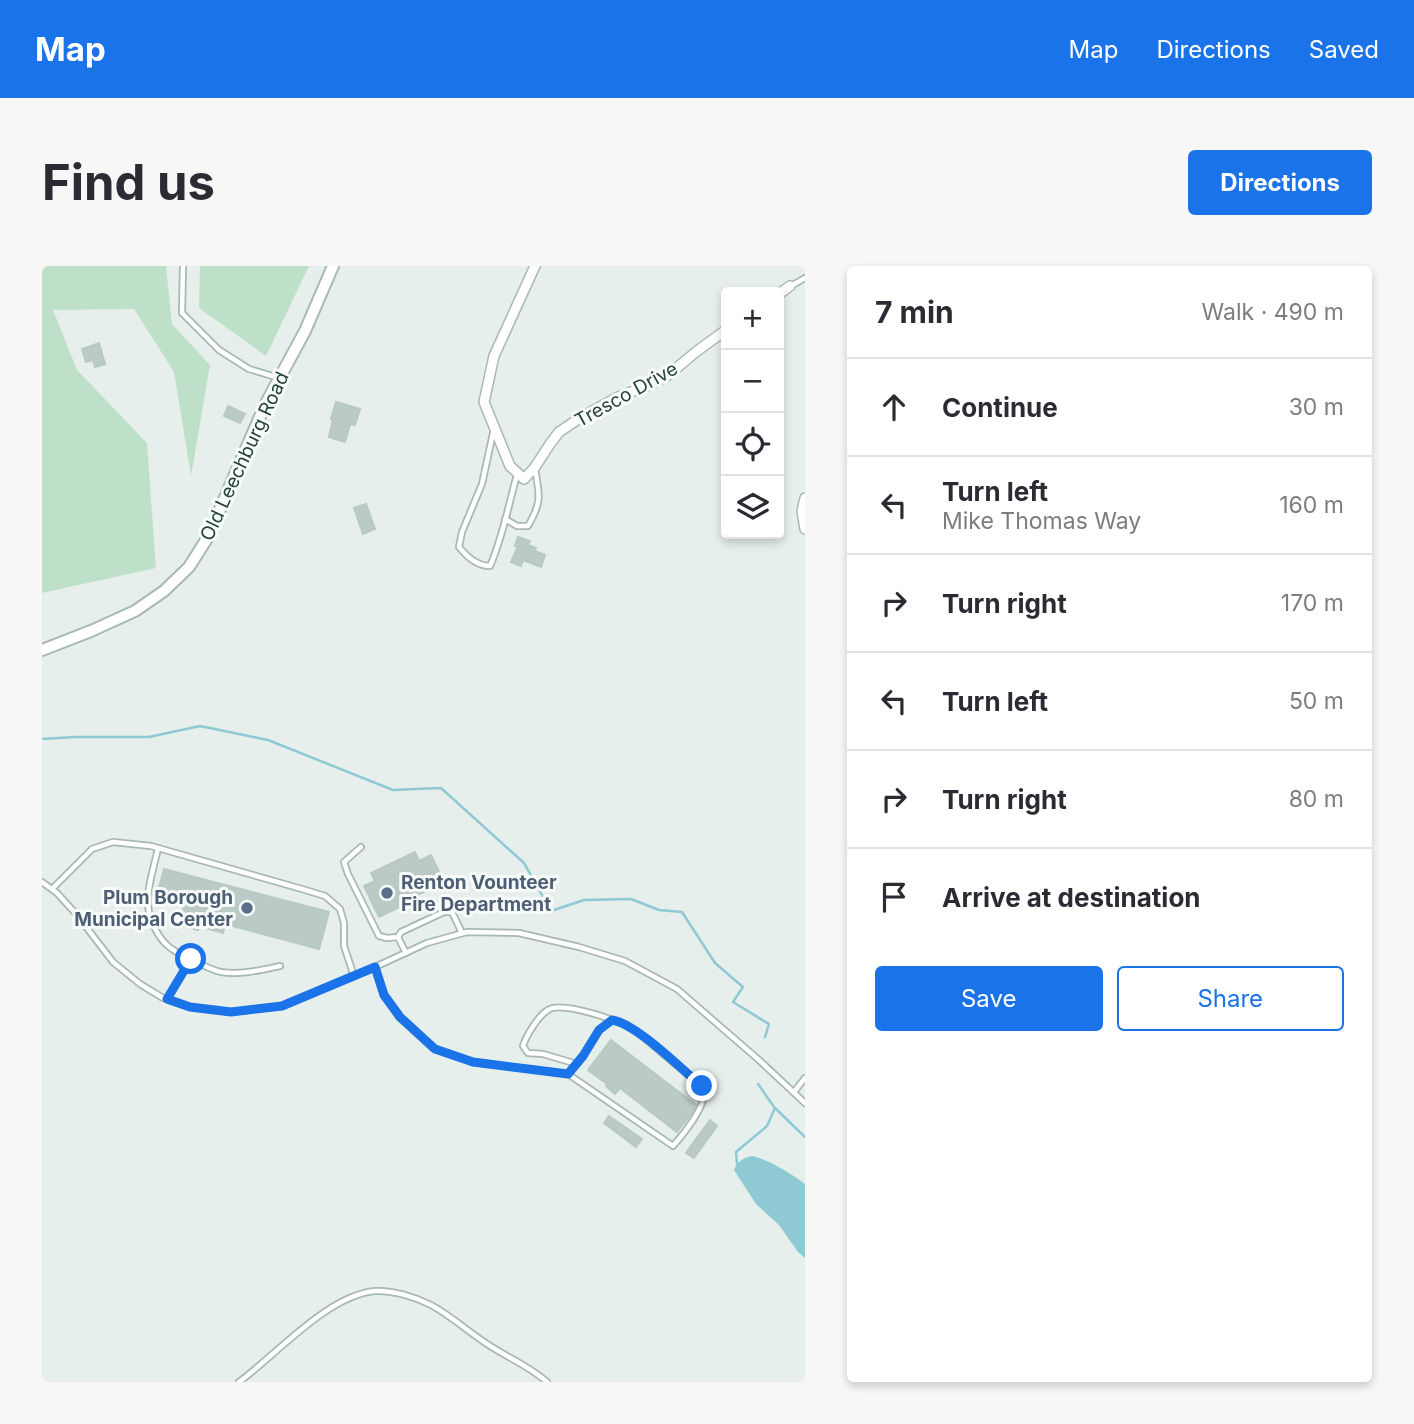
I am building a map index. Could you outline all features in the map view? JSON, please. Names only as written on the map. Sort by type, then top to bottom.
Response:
[{"type":"street","name":"Old Leechburg Road","points":[[42,649],[135,611],[164,591],[188,567],[208,537],[265,405],[305,331],[334,266]]},
{"type":"street","points":[[535,266],[494,356],[484,402],[510,467],[524,479],[535,467]]},
{"type":"street","points":[[784,290],[790,286]]},
{"type":"street","name":"Tresco Drive","points":[[535,467],[559,432],[618,397],[667,376],[721,334]]},
{"type":"street","points":[[805,498],[802,511],[805,529]]},
{"type":"lane","points":[[183,266],[182,313],[219,350],[249,369],[279,379]]},
{"type":"lane","points":[[790,286],[805,278]]},
{"type":"lane","points":[[494,429],[482,484],[459,547],[465,555],[481,566],[490,566],[497,549],[517,474]]},
{"type":"lane","points":[[505,519],[517,526],[528,526],[536,513],[540,496],[535,467]]},
{"type":"lane","points":[[52,889],[92,849],[113,842],[158,848],[325,895],[340,909],[344,923],[344,946],[354,976]]},
{"type":"lane","points":[[361,847],[344,862],[348,873],[379,936],[398,937]]},
{"type":"lane","points":[[158,848],[150,885],[149,909],[152,923],[167,946],[219,972],[245,973],[280,966]]},
{"type":"lane","points":[[42,882],[77,915],[113,962],[140,984],[167,999],[190,1007],[231,1012],[282,1006],[427,943],[462,933],[519,933],[579,947],[625,961],[677,989],[805,1103]]},
{"type":"lane","points":[[398,937],[401,932],[444,912],[453,912],[462,933]]},
{"type":"lane","points":[[398,937],[406,953]]},
{"type":"lane","points":[[167,999],[191,959]]},
{"type":"lane","points":[[375,967],[384,995],[400,1017],[435,1049],[473,1062],[568,1074],[673,1146],[684,1133],[704,1098],[702,1086],[636,1031],[619,1021],[596,1013],[555,1007],[547,1010],[527,1035],[523,1046],[528,1053],[577,1063]]},
{"type":"lane","points":[[568,1074],[599,1030],[612,1020]]},
{"type":"lane","points":[[793,1092],[805,1077]]},
{"type":"lane","points":[[239,1382],[324,1312],[346,1299],[374,1291],[409,1296],[433,1306],[547,1382]]},
{"type":"green space","points":[[42,266],[166,266],[172,324],[210,365],[191,476],[174,372],[134,309],[53,310],[77,370],[147,443],[156,568],[42,593]]},
{"type":"green space","points":[[200,266],[309,266],[266,356],[199,308]]},
{"type":"water","points":[[753,1156],[780,1168],[805,1184],[805,1258],[779,1225],[756,1204],[734,1170],[742,1160]]},
{"type":"building","points":[[99,343],[105,364],[95,367],[93,360],[86,362],[82,349]]},
{"type":"building","points":[[336,402],[360,409],[355,425],[350,424],[345,442],[329,437]]},
{"type":"building","points":[[228,406],[245,414],[240,423],[224,416]]},
{"type":"building","points":[[366,504],[375,529],[363,534],[354,508]]},
{"type":"building","points":[[518,537],[530,541],[528,545],[545,555],[541,567],[523,560],[521,566],[511,562],[518,546],[515,546]]},
{"type":"building","points":[[415,852],[419,861],[431,855],[444,882],[409,899],[396,871],[375,881],[371,873]]},
{"type":"building","name":"Plum Borough Municipal Center","points":[[164,869],[329,912],[319,949],[225,924],[223,933],[199,926],[198,930],[179,925],[185,903],[157,896]]},
{"type":"building","name":"Renton Vounteer Fire Department","points":[[396,871],[410,902],[379,917],[364,886]]},
{"type":"building","points":[[611,1040],[697,1106],[677,1132],[620,1088],[615,1094],[607,1084],[588,1070]]},
{"type":"building","points":[[609,1116],[642,1139],[636,1147],[604,1123]]},
{"type":"building","points":[[710,1120],[717,1126],[694,1158],[686,1153]]},
{"type":"waterway","points":[[42,739],[149,737],[200,726],[268,740],[393,790],[441,788],[524,863],[551,911],[584,900],[631,899],[659,910],[682,912],[715,963],[743,987],[733,1002],[769,1024],[765,1037]]},
{"type":"waterway","points":[[758,1084],[774,1107],[805,1137]]},
{"type":"waterway","points":[[737,1164],[736,1152],[767,1126],[775,1108]]},
{"type":"place","name":"Renton Vounteer Fire Department","points":[[387,893]]},
{"type":"place","name":"Plum Borough Municipal Center","points":[[247,908]]},
{"type":"route","points":[[191,959],[167,999],[190,1007],[231,1012],[282,1006],[375,967],[384,995],[400,1017],[435,1049],[473,1062],[568,1074],[599,1030],[612,1020],[626,1024],[636,1031],[702,1086]]}]
